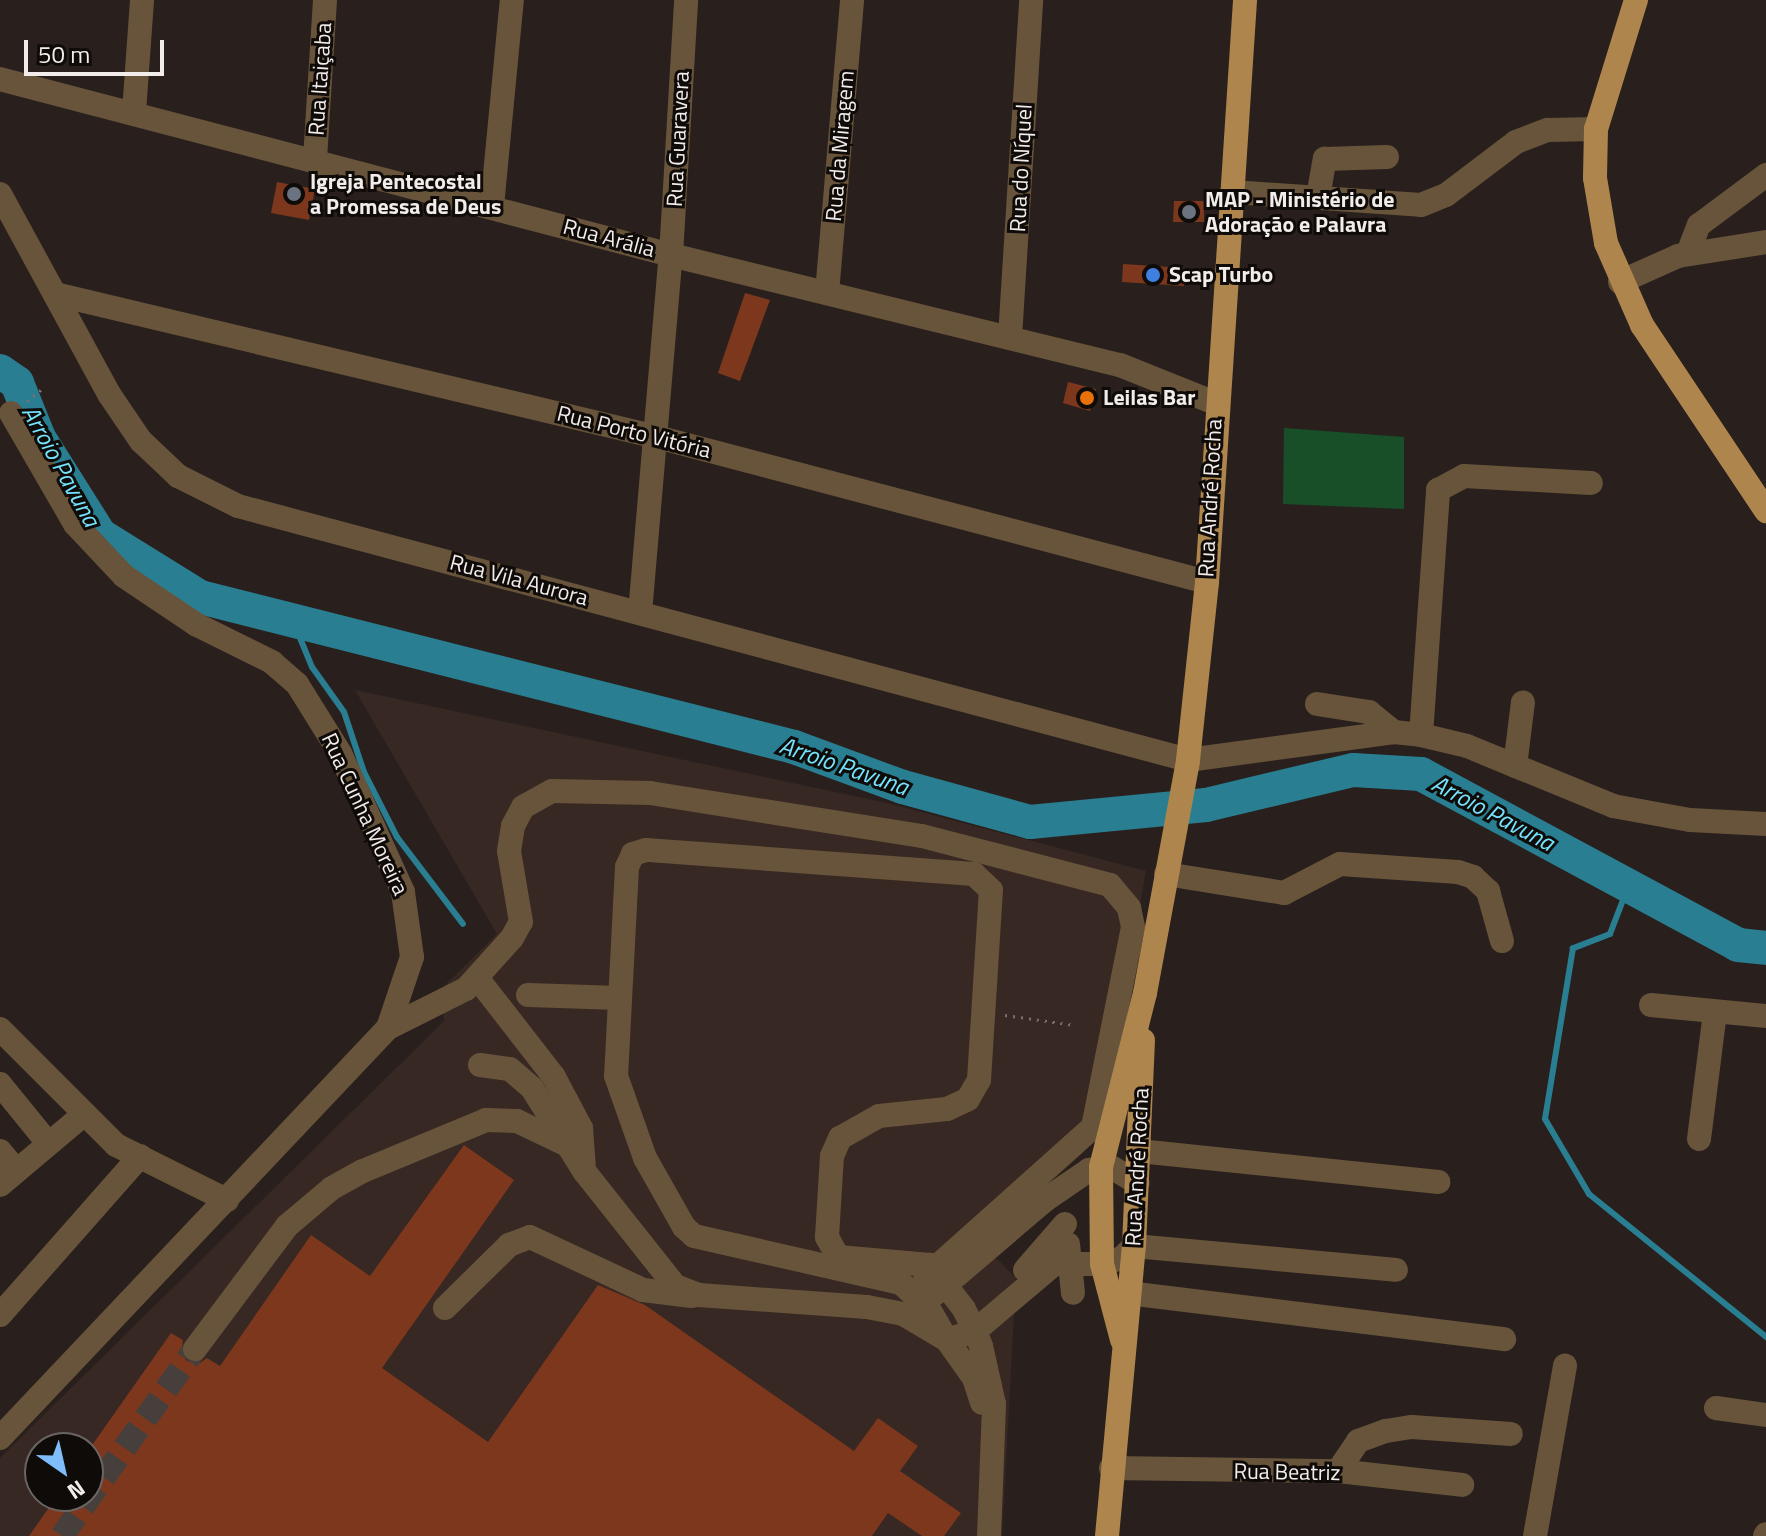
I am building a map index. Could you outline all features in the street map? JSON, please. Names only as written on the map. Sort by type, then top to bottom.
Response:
[{"type":"main road","name":"Rua André Rocha","points":[[1122,1340],[1102,1264],[1101,1167],[1145,993],[1187,764],[1207,582],[1215,403],[1245,0]]},
{"type":"main road","points":[[1636,0],[1596,129],[1600,214],[1620,282],[1672,371],[1759,482],[1766,511]]},
{"type":"main road","name":"Rua André Rocha","points":[[1107,1536],[1122,1340],[1134,1246],[1145,993]]},
{"type":"street","points":[[134,112],[142,0]]},
{"type":"street","name":"Rua Itaiçaba","points":[[315,159],[325,0]]},
{"type":"street","points":[[492,206],[512,0]]},
{"type":"street","name":"Rua Guaravera","points":[[640,613],[671,255],[686,0]]},
{"type":"street","name":"Rua da Miragem","points":[[827,293],[852,0]]},
{"type":"street","name":"Rua do Níquel","points":[[1010,337],[1031,0]]},
{"type":"street","name":"Rua Arália","points":[[0,79],[315,159],[671,255],[1120,365],[1215,403]]},
{"type":"street","points":[[1232,192],[1421,205],[1446,195],[1516,142],[1548,130],[1596,129]]},
{"type":"street","points":[[1318,197],[1325,159],[1387,157]]},
{"type":"street","points":[[1688,253],[1699,225],[1766,175]]},
{"type":"street","name":"Rua Vila Aurora","points":[[0,194],[59,295],[109,394],[141,441],[178,476],[238,506],[1187,764]]},
{"type":"street","points":[[1620,282],[1688,253],[1766,242]]},
{"type":"street","name":"Rua Porto Vitória","points":[[59,295],[657,437],[1207,582]]},
{"type":"street","name":"Rua Cunha Moreira","points":[[0,1438],[388,1028],[412,957],[411,923],[403,892],[353,781],[311,704],[286,672],[150,597],[100,553],[44,476],[11,413]]},
{"type":"street","points":[[1421,735],[1438,490],[1464,476],[1591,483]]},
{"type":"street","points":[[1515,766],[1523,702]]},
{"type":"street","points":[[1317,704],[1369,712],[1394,732]]},
{"type":"street","points":[[1187,764],[1394,732],[1467,746],[1635,812],[1766,824]]},
{"type":"street","points":[[388,1028],[478,979],[521,922],[509,851],[513,826],[523,807],[552,791],[650,793],[922,836],[1094,878],[1122,896],[1133,927],[1100,1111],[1093,1127],[942,1277]]},
{"type":"street","points":[[812,1265],[827,1237],[832,1156],[840,1138],[879,1116],[947,1109],[968,1099],[979,1080],[991,890],[974,874],[646,850],[628,859],[616,1076],[645,1158],[684,1227],[729,1248],[812,1265],[883,1277],[917,1296],[964,1309],[988,1304],[1048,1249],[1065,1224]]},
{"type":"street","points":[[1166,874],[1284,893],[1340,864],[1458,872],[1473,877],[1488,891],[1502,941]]},
{"type":"street","points":[[478,979],[554,1077],[581,1128],[584,1171]]},
{"type":"street","points":[[528,995],[620,998]]},
{"type":"street","points":[[1651,1005],[1766,1016]]},
{"type":"street","points":[[1699,1139],[1715,1012]]},
{"type":"street","points":[[1,1032],[82,1116],[116,1145],[227,1200]]},
{"type":"street","points":[[480,1065],[510,1069],[532,1088],[584,1171],[667,1276],[699,1295]]},
{"type":"street","points":[[0,1084],[48,1143]]},
{"type":"street","points":[[0,1151],[8,1178],[82,1116]]},
{"type":"street","points":[[195,1349],[287,1226],[332,1188],[363,1171],[486,1120],[517,1121],[569,1146]]},
{"type":"street","points":[[1139,1151],[1438,1182]]},
{"type":"street","points":[[0,1315],[140,1156]]},
{"type":"street","points":[[1061,1158],[1068,1183],[1065,1224],[1068,1281]]},
{"type":"street","points":[[867,1307],[917,1296],[1068,1183],[1101,1167],[1118,1169],[1138,1183]]},
{"type":"street","points":[[445,1308],[509,1245],[530,1237],[643,1290],[671,1297],[699,1295],[867,1307],[916,1319],[947,1340]]},
{"type":"street","points":[[827,1237],[838,1257],[942,1277],[964,1309],[975,1331],[994,1404],[988,1533]]},
{"type":"street","points":[[947,1340],[975,1331],[1037,1275],[1068,1281],[1122,1258],[1134,1246],[1396,1270]]},
{"type":"street","points":[[1128,1293],[1504,1339]]},
{"type":"street","points":[[917,1296],[974,1378],[992,1444]]},
{"type":"street","points":[[1535,1536],[1565,1366]]},
{"type":"street","points":[[1716,1408],[1766,1415]]},
{"type":"street","points":[[1338,1471],[1358,1441],[1386,1431],[1412,1427],[1511,1434]]},
{"type":"street","name":"Rua Beatriz","points":[[1111,1468],[1338,1471],[1462,1485]]},
{"type":"path","points":[[985,1012],[1074,1025]]},
{"type":"shaded area","points":[[355,690],[887,803],[1146,871],[1099,1131],[1081,1155],[981,1243],[1016,1278],[1002,1536],[0,1536],[0,1458],[24,1434],[24,1512],[104,1512],[104,1432],[26,1432],[444,1021],[440,990],[497,934]]},
{"type":"green space","points":[[1284,428],[1404,437],[1404,509],[1283,504]]},
{"type":"building","points":[[277,182],[315,189],[309,220],[271,213]]},
{"type":"building","name":"MAP - Ministério de Adoração e Palavra","points":[[1174,201],[1204,201],[1204,222],[1173,222]]},
{"type":"building","name":"Scap Turbo","points":[[1123,264],[1185,268],[1184,286],[1122,282]]},
{"type":"building","points":[[745,293],[770,300],[740,381],[718,373]]},
{"type":"building","points":[[1068,382],[1096,389],[1090,411],[1063,403]]},
{"type":"building","points":[[464,1145],[514,1180],[382,1368],[488,1442],[598,1285],[645,1305],[854,1451],[878,1418],[918,1446],[900,1471],[961,1513],[944,1536],[922,1536],[888,1513],[872,1536],[29,1536],[46,1512],[104,1512],[104,1432],[101,1432],[171,1333],[183,1340],[181,1354],[187,1361],[200,1363],[207,1358],[220,1366],[311,1235],[370,1276]]},
{"type":"waterway","name":"Arroio Pavuna","points":[[0,371],[17,383],[39,438],[100,535],[200,597],[794,747],[903,787],[1030,822],[1206,805],[1353,770],[1421,774],[1738,945],[1766,948]]},
{"type":"waterway","points":[[293,621],[312,667],[344,712],[364,772],[397,837],[463,924]]},
{"type":"waterway","points":[[1628,887],[1610,934],[1573,948],[1545,1119],[1589,1194],[1766,1337]]},
{"type":"tunnel","points":[[62,1536],[195,1349]]},
{"type":"place","name":"Igreja Pentecostal a Promessa de Deus","points":[[294,194]]},
{"type":"place","name":"MAP - Ministério de Adoração e Palavra","points":[[1189,212]]},
{"type":"place","name":"Scap Turbo","points":[[1153,275]]},
{"type":"place","name":"Leilas Bar","points":[[1087,398]]}]
